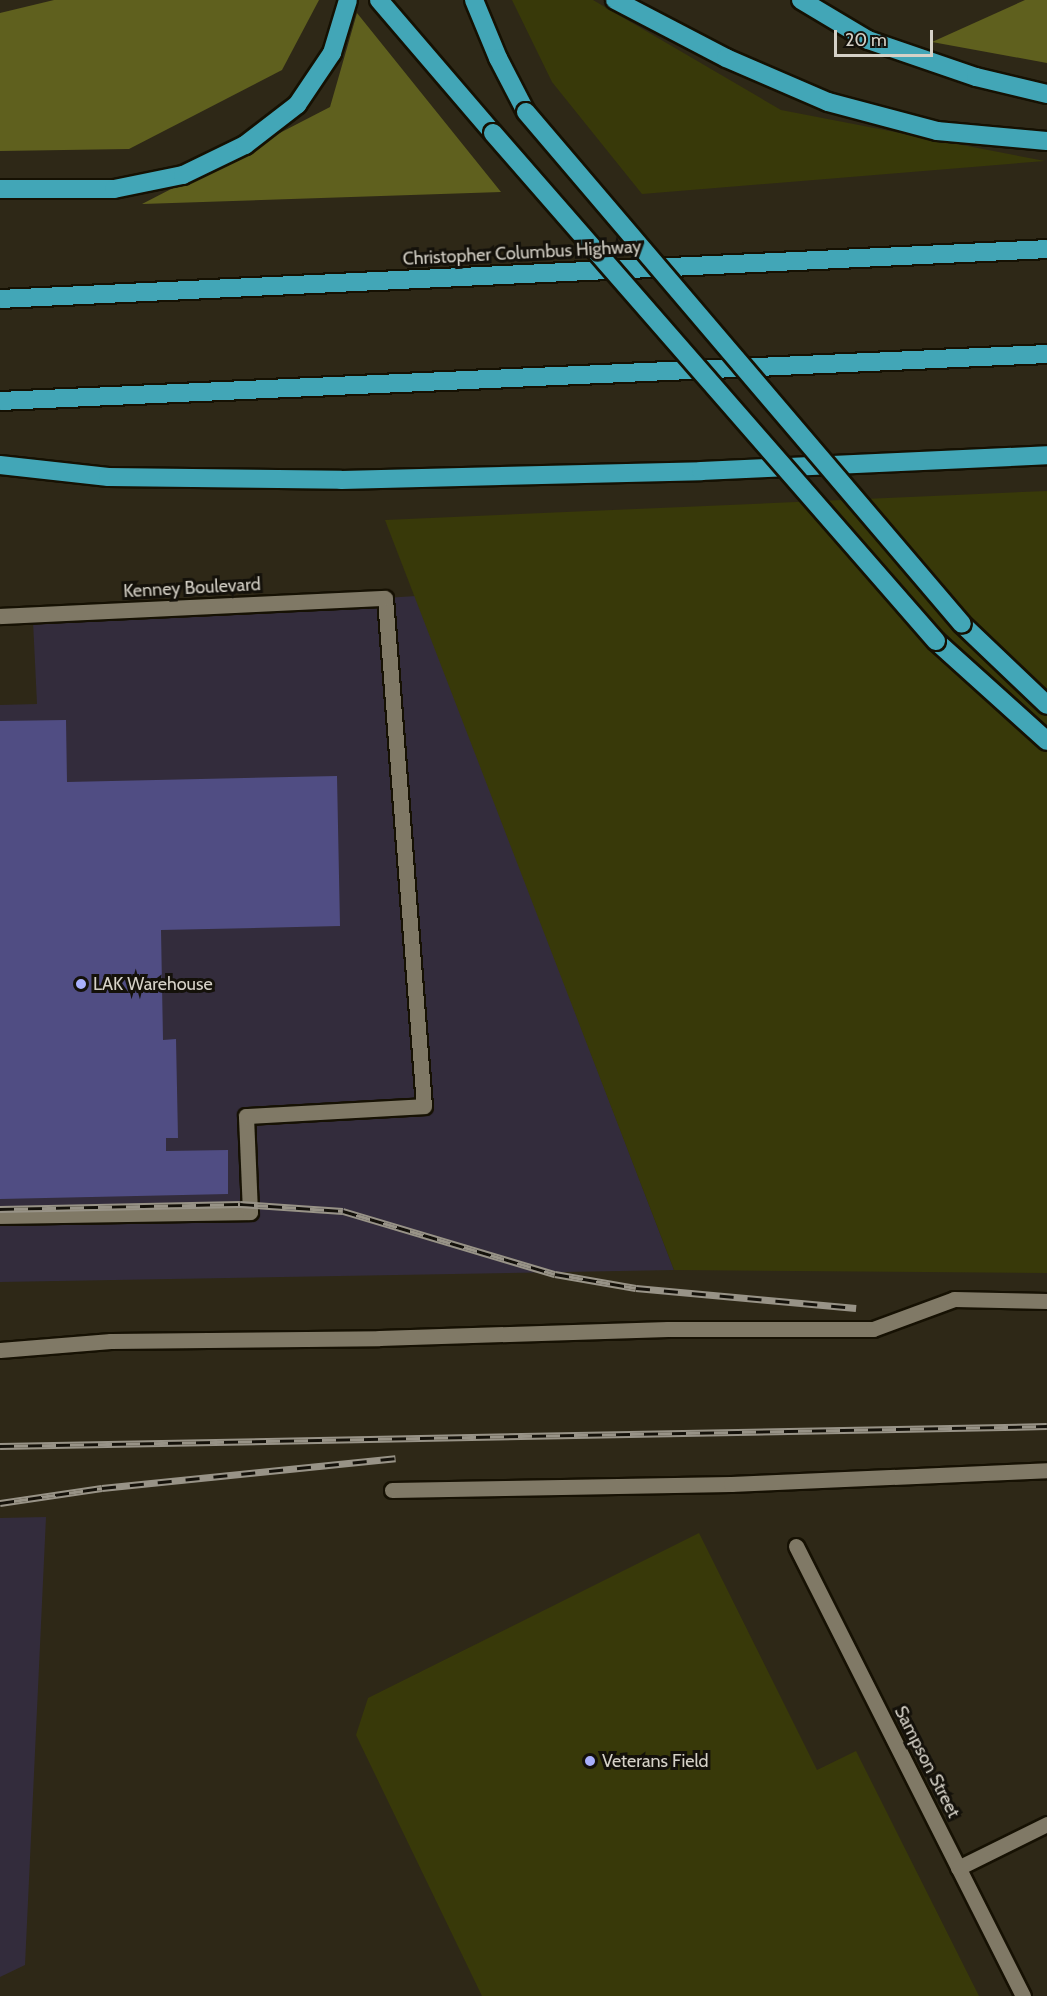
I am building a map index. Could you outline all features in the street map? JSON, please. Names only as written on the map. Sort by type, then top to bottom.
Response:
[{"type":"highway","points":[[0,189],[114,189],[183,175],[245,145],[297,105],[332,53],[348,0]]},
{"type":"highway","points":[[368,0],[383,4],[936,641],[1047,741]]},
{"type":"highway","points":[[474,0],[498,58],[526,112],[962,624],[1047,705]]},
{"type":"highway","points":[[615,0],[726,58],[828,102],[937,131],[1047,141]]},
{"type":"highway","points":[[801,0],[868,40],[976,77],[1047,94]]},
{"type":"highway","name":"Christopher Columbus Highway","points":[[0,299],[1047,249]]},
{"type":"highway","points":[[0,401],[1047,354]]},
{"type":"highway","points":[[0,465],[108,477],[341,480],[701,471],[1047,455]]},
{"type":"street","name":"Kenney Boulevard","points":[[0,616],[385,598],[424,1106],[246,1116],[250,1212],[0,1216]]},
{"type":"street","points":[[0,1350],[111,1341],[379,1338],[668,1329],[873,1329],[954,1299],[1047,1301]]},
{"type":"street","points":[[392,1490],[731,1484],[1047,1470]]},
{"type":"street","name":"Sampson Street","points":[[796,1546],[1023,1996]]},
{"type":"street","points":[[958,1868],[1047,1824]]},
{"type":"shaded area","points":[[54,0],[319,0],[282,70],[129,149],[0,151],[0,13]]},
{"type":"shaded area","points":[[512,0],[593,0],[781,110],[1045,161],[642,194],[552,82]]},
{"type":"shaded area","points":[[1025,0],[1047,0],[1047,63],[932,42]]},
{"type":"shaded area","points":[[357,13],[501,192],[142,204],[330,107]]},
{"type":"shaded area","points":[[1047,491],[1047,1273],[674,1270],[385,520]]},
{"type":"shaded area","points":[[416,596],[674,1270],[0,1282],[0,705],[37,704],[33,621]]},
{"type":"shaded area","points":[[46,1517],[25,1965],[0,1977],[0,1518]]},
{"type":"shaded area","name":"Veterans Field","points":[[699,1533],[817,1770],[856,1751],[979,1996],[482,1996],[356,1735],[368,1698]]},
{"type":"building","name":"LAK Warehouse","points":[[66,720],[67,782],[337,776],[340,926],[161,930],[163,1040],[176,1039],[178,1138],[166,1138],[166,1151],[228,1150],[228,1194],[0,1199],[0,721]]},
{"type":"railway","points":[[0,1209],[240,1204],[343,1211],[555,1274],[636,1288],[856,1308]]},
{"type":"railway","points":[[0,1446],[1047,1426]]},
{"type":"railway","points":[[0,1503],[102,1488],[395,1458]]},
{"type":"place","name":"LAK Warehouse","points":[[81,984]]},
{"type":"place","name":"Veterans Field","points":[[590,1761]]}]
